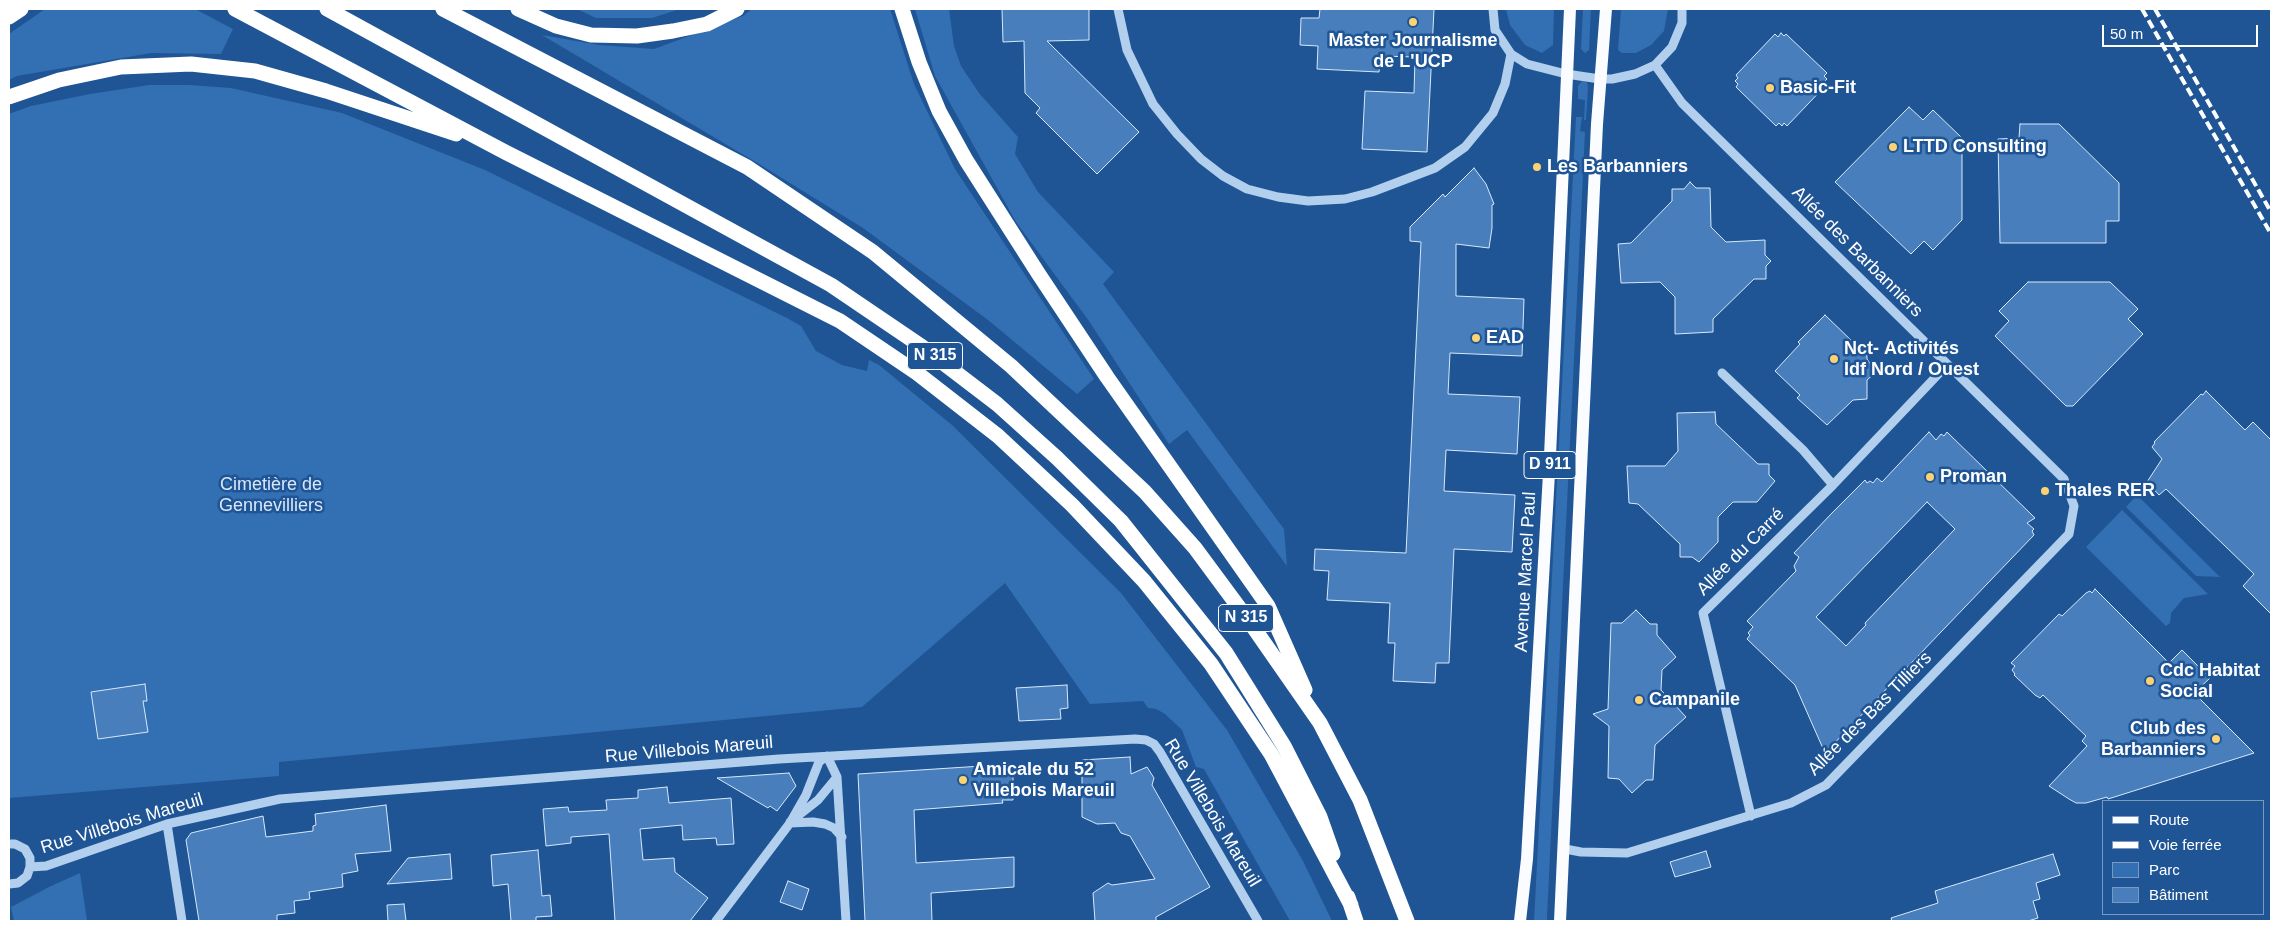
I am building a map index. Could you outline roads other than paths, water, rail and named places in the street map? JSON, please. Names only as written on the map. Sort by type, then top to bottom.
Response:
[{"type":"highway","points":[[9,17],[20,9]]},
{"type":"highway","points":[[235,9],[505,152]]},
{"type":"highway","name":"N 315","points":[[327,9],[831,284],[921,346],[997,404],[1057,458],[1121,521],[1226,653],[1284,746],[1320,817],[1356,921]]},
{"type":"highway","name":"N 315","points":[[443,9],[747,167],[873,252],[1011,366],[1145,492],[1195,548],[1249,621],[1320,723]]},
{"type":"highway","points":[[518,9],[556,26],[591,35],[637,36],[707,24],[737,9]]},
{"type":"highway","name":"N 315","points":[[902,9],[919,62],[939,111],[966,160],[1102,369],[1268,606],[1320,723],[1360,800],[1407,921]]},
{"type":"highway","points":[[9,97],[59,80],[121,67],[191,64],[255,71],[412,119],[505,152]]},
{"type":"highway","name":"N 315","points":[[505,152],[840,321],[917,372],[998,436],[1072,505],[1144,581],[1211,664],[1271,754],[1350,905]]},
{"type":"main road","name":"Avenue Marcel Paul","points":[[1520,921],[1527,859],[1550,456],[1570,9]]},
{"type":"main road","name":"D 911","points":[[1560,921],[1565,849],[1600,78],[1606,9]]},
{"type":"street","points":[[1118,9],[1127,50],[1153,104],[1177,134],[1201,158],[1223,176],[1247,189],[1278,197],[1308,201],[1345,199],[1372,192],[1435,168],[1465,147],[1493,113],[1505,84],[1511,54]]},
{"type":"street","points":[[1493,9],[1495,30],[1511,54],[1527,64],[1566,74],[1600,78],[1635,74],[1655,64],[1672,47],[1682,23],[1682,9]]},
{"type":"street","name":"Allée des Barbanniers","points":[[1655,64],[1682,103],[2064,479]]},
{"type":"street","name":"Allée du Carré","points":[[1751,816],[1703,613],[1833,485],[1947,365]]},
{"type":"street","points":[[1722,372],[1803,450],[1833,485]]},
{"type":"street","name":"Allée des Bas Tilliers","points":[[1565,849],[1581,852],[1627,853],[1792,803],[1826,785],[2069,534],[2074,506],[2064,479]]},
{"type":"street","name":"Rue Villebois Mareuil","points":[[30,867],[46,866],[167,824],[280,799],[827,756],[1146,740],[1154,744],[1160,752],[1258,921]]},
{"type":"street","points":[[790,823],[795,811],[806,795],[819,762],[827,756],[837,777],[846,921]]},
{"type":"street","points":[[716,921],[790,823],[818,800],[837,777]]},
{"type":"street","points":[[790,823],[813,822],[824,824],[834,828],[842,837]]},
{"type":"street","points":[[167,824],[182,921]]},
{"type":"street","points":[[9,844],[15,844],[25,849],[30,858],[27,876],[18,883],[9,884]]},
{"type":"railway","points":[[2142,9],[2271,234]]},
{"type":"railway","points":[[2155,9],[2271,212]]},
{"type":"place","name":"Master Journalisme de L'UCP","points":[[1413,22]]},
{"type":"place","name":"Basic-Fit","points":[[1770,88]]},
{"type":"place","name":"LTTD Consulting","points":[[1893,147]]},
{"type":"place","name":"Les Barbanniers","points":[[1537,167]]},
{"type":"place","name":"EAD","points":[[1476,338]]},
{"type":"place","name":"Nct- Activités Idf Nord / Ouest","points":[[1834,359]]},
{"type":"place","name":"Proman","points":[[1930,477]]},
{"type":"place","name":"Thales RER","points":[[2045,491]]},
{"type":"place","name":"Cdc Habitat Social","points":[[2150,681]]},
{"type":"place","name":"Campanile","points":[[1639,700]]},
{"type":"place","name":"Club des Barbanniers","points":[[2216,739]]},
{"type":"place","name":"Amicale du 52 Villebois Mareuil","points":[[963,780]]},
{"type":"park label","name":"Cimetière de Gennevilliers","points":[[271,495]]}]
